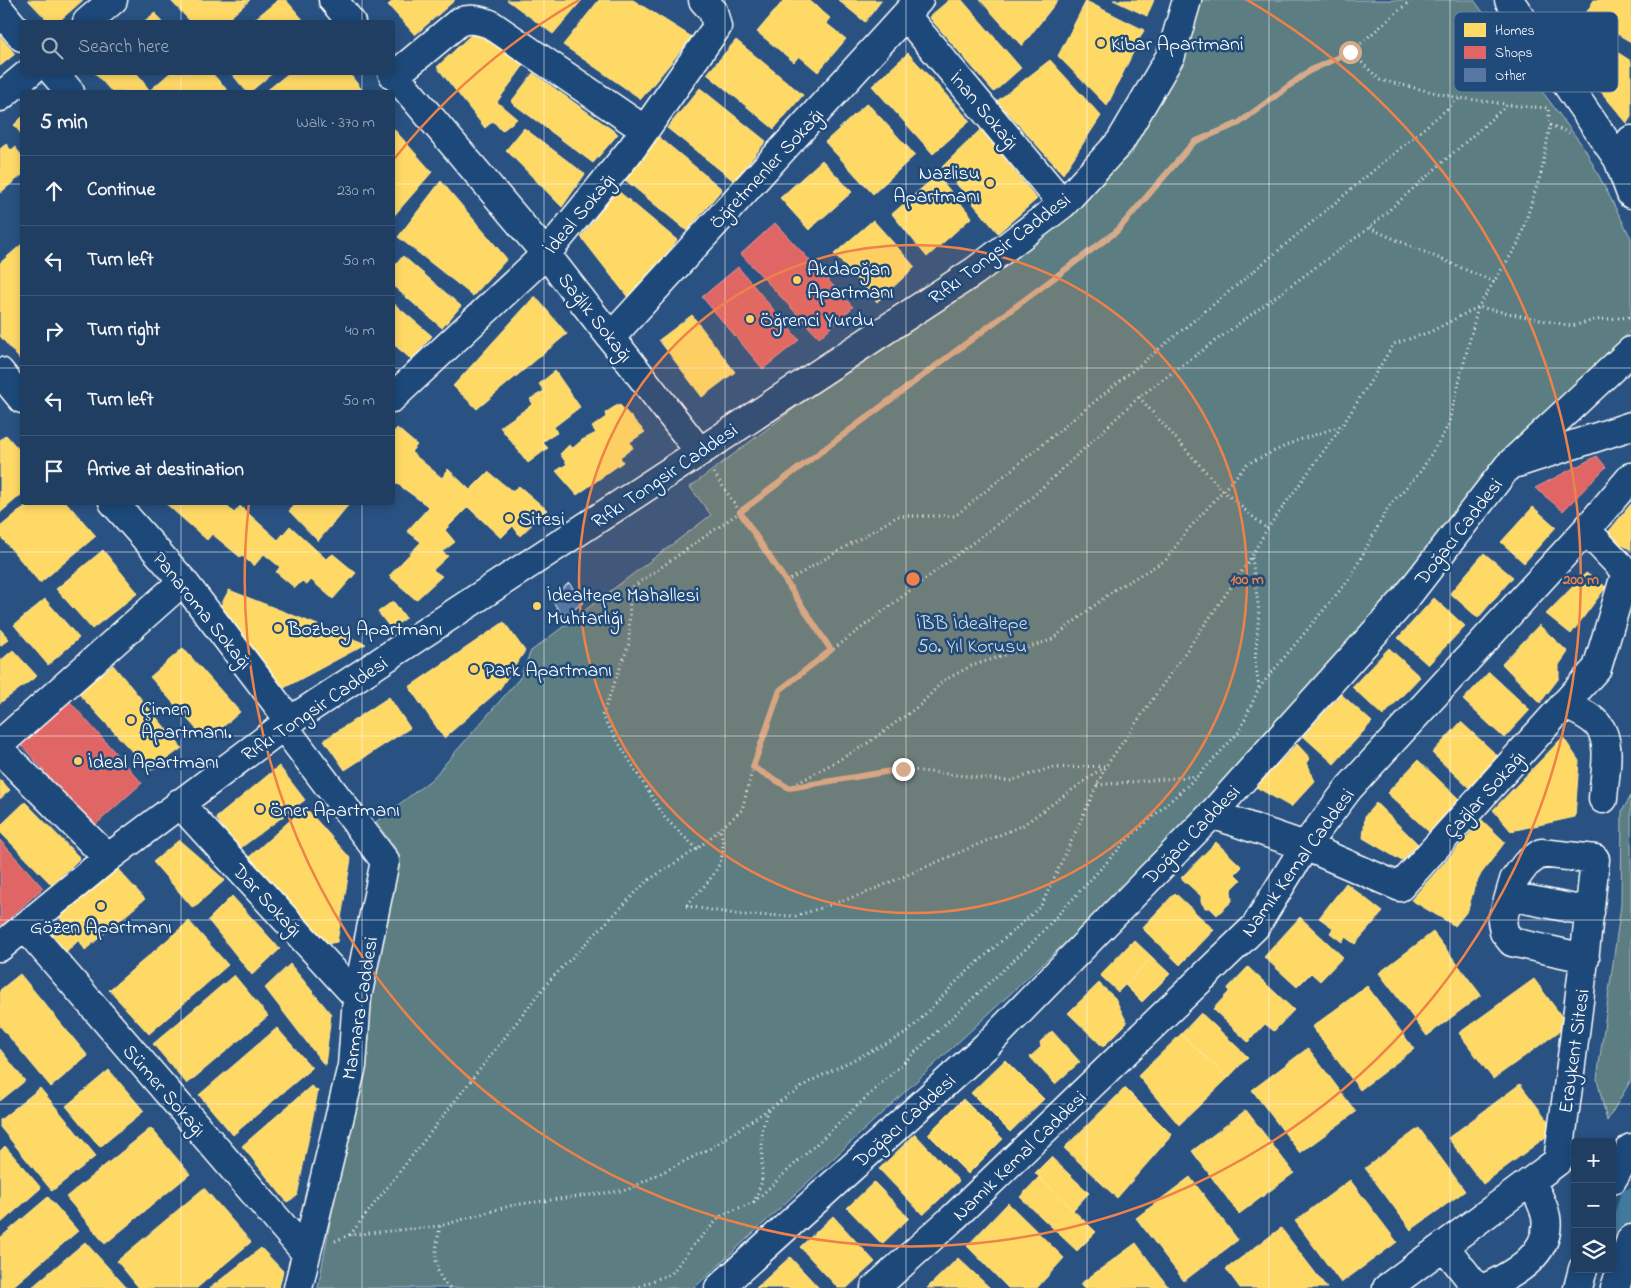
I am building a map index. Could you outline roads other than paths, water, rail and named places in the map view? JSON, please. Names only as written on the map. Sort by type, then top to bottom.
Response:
[{"type":"main road","points":[[90,20],[113,0]]},
{"type":"main road","points":[[333,0],[349,20]]},
{"type":"main road","name":"İdeal Sokağı","points":[[395,395],[546,254],[645,130],[716,27],[713,11],[703,0]]},
{"type":"main road","name":"Rıfkı Tongsir Caddesi","points":[[0,947],[108,858],[287,724],[471,604],[699,451],[975,272],[1063,204],[1120,142],[1171,55],[1187,0]]},
{"type":"main road","points":[[1509,0],[1518,12]]},
{"type":"main road","name":"İnan Sokağı","points":[[913,8],[1063,204]]},
{"type":"main road","name":"Öğretmenler Sokağı","points":[[612,336],[913,8]]},
{"type":"main road","points":[[0,10],[20,35]]},
{"type":"main road","points":[[395,83],[459,22],[471,19],[480,20],[490,24],[645,130]]},
{"type":"main road","points":[[0,97],[26,75]]},
{"type":"main road","points":[[55,75],[68,90]]},
{"type":"main road","name":"Sağlık Sokağı","points":[[395,83],[546,254],[612,336],[699,451]]},
{"type":"main road","points":[[1580,92],[1625,150],[1631,194]]},
{"type":"main road","name":"Doğacı Caddesi","points":[[719,1288],[986,1046],[1212,814],[1405,599],[1508,466],[1631,352]]},
{"type":"main road","points":[[0,372],[20,397]]},
{"type":"main road","points":[[1508,466],[1631,426]]},
{"type":"main road","name":"Namık Kemal Caddesi","points":[[875,1288],[960,1212],[1255,927],[1305,846],[1349,788],[1586,530],[1631,477]]},
{"type":"main road","name":"Panaroma Sokağı","points":[[116,505],[183,581],[287,724]]},
{"type":"main road","name":"Çağlar Sokağı","points":[[1212,814],[1305,846],[1400,887],[1597,668],[1626,572],[1586,530]]},
{"type":"main road","points":[[0,744],[183,581]]},
{"type":"main road","points":[[1564,704],[1592,720],[1603,732],[1606,747],[1603,798]]},
{"type":"main road","name":"Marmara Caddesi","points":[[287,724],[385,861],[357,997],[352,1066],[298,1288]]},
{"type":"main road","points":[[0,750],[108,858]]},
{"type":"main road","name":"Dar Sokağı","points":[[179,803],[357,997]]},
{"type":"main road","name":"Eraykent Sitesi","points":[[1387,1288],[1558,1161],[1585,958],[1595,859],[1542,853],[1520,872],[1510,896]]},
{"type":"main road","points":[[1585,958],[1512,942],[1502,927],[1510,896],[1590,912]]},
{"type":"main road","name":"Sümer Sokağı","points":[[25,926],[306,1252]]},
{"type":"main road","points":[[1616,1173],[1631,1148]]},
{"type":"main road","points":[[1485,1288],[1506,1278],[1538,1253],[1542,1243],[1546,1216],[1531,1181]]},
{"type":"main road","points":[[1616,1288],[1631,1239]]},
{"type":"main road","points":[[1444,1246],[1477,1288]]},
{"type":"main road","points":[[1616,1288],[1631,1272]]},
{"type":"main road","points":[[1578,1288],[1582,1273]]},
{"type":"waterway","points":[[1616,1252],[1631,1200]]},
{"type":"place","name":"Kibar Apartmani","points":[[1101,43]]},
{"type":"place","name":"Nazlisu Apartmanı","points":[[990,183]]},
{"type":"place","name":"Akdaoğan Apartmanı","points":[[797,280]]},
{"type":"place","name":"Öğrenci Yurdu","points":[[750,319]]},
{"type":"place","name":"Sitesi","points":[[509,518]]},
{"type":"place","name":"İdealtepe Mahallesi Muhtarlığı","points":[[537,606]]},
{"type":"place","name":"Bozbey Apartmanı","points":[[278,628]]},
{"type":"place","name":"Park Apartmanı","points":[[474,669]]},
{"type":"place","name":"Çimen Apartmanı.","points":[[131,720]]},
{"type":"place","name":"İdeal Apartmanı","points":[[78,761]]},
{"type":"place","name":"Öner Apartmanı","points":[[260,809]]},
{"type":"place","name":"Gözen Apartmanı","points":[[101,906]]},
{"type":"park label","name":"İBB İdealtepe 50. Yıl Korusu","points":[[972,634]]}]
